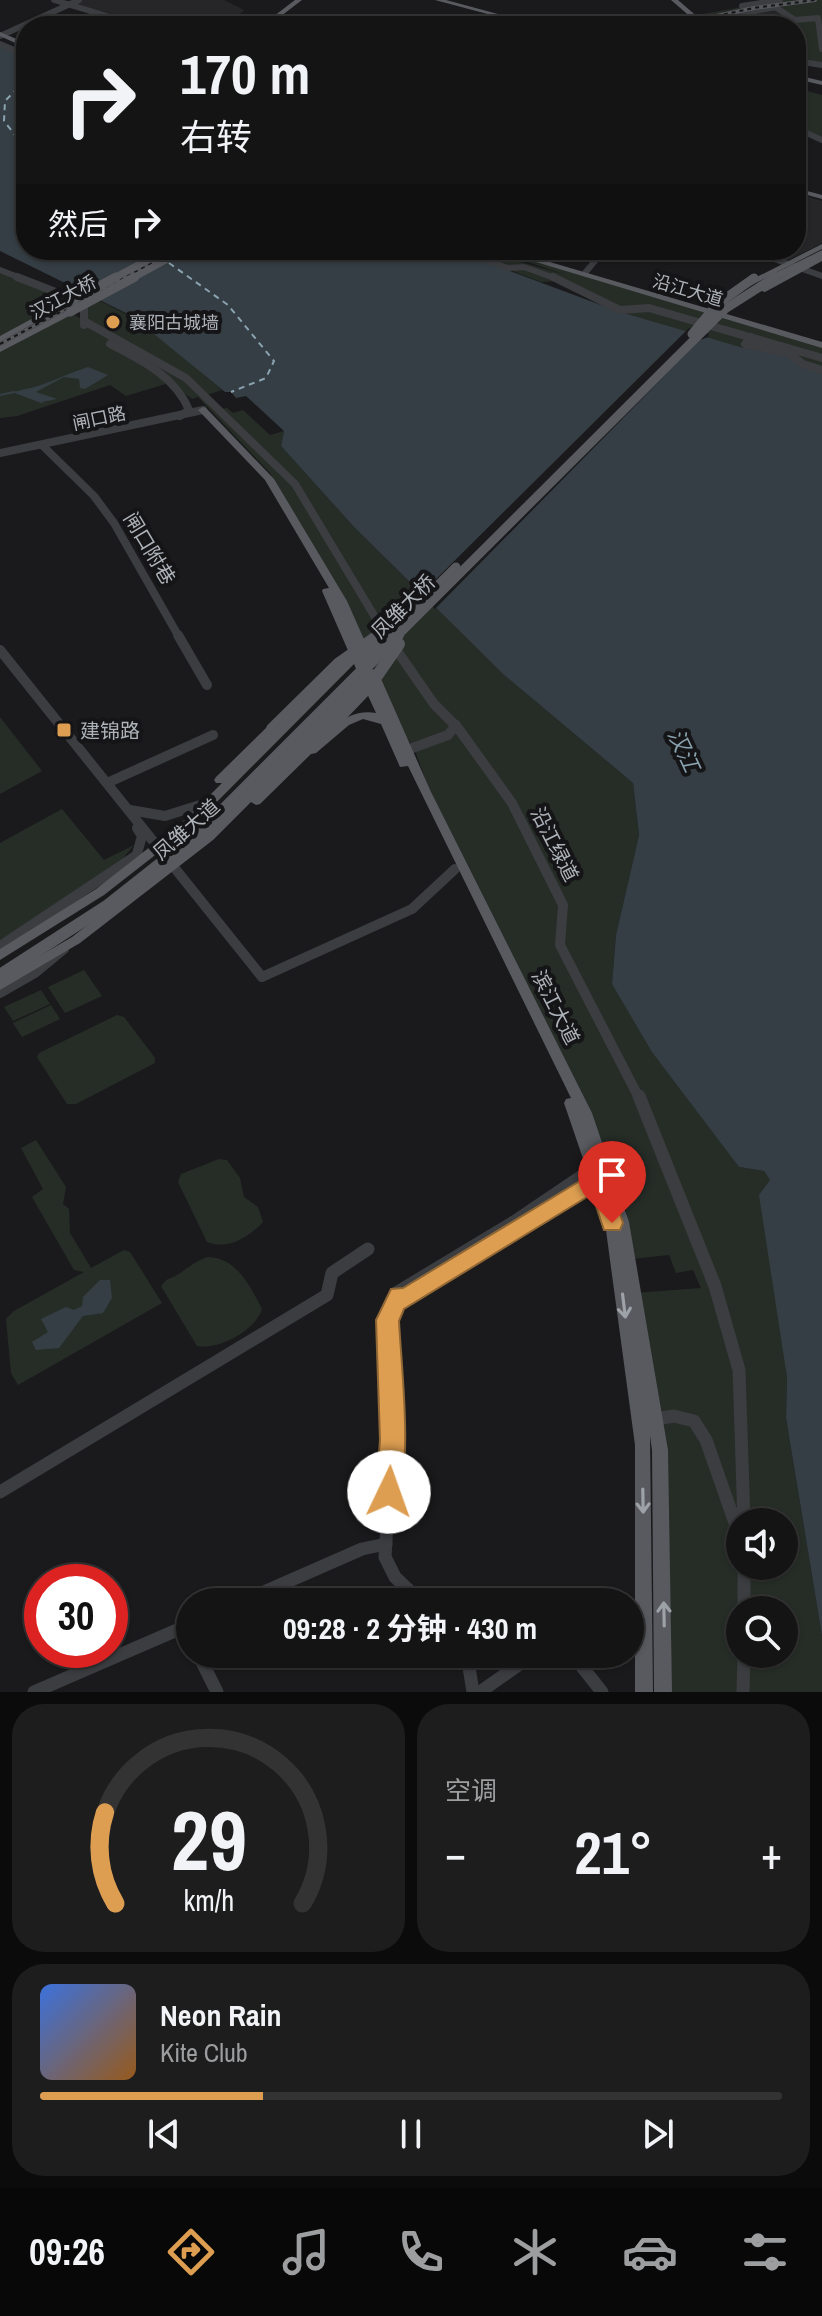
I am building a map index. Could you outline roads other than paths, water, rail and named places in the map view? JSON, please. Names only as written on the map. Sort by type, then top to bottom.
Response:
[{"type":"main road","points":[[277,16],[299,0]]},
{"type":"main road","points":[[423,0],[485,16]]},
{"type":"main road","points":[[438,0],[501,16]]},
{"type":"main road","points":[[672,0],[692,16]]},
{"type":"main road","points":[[806,75],[822,81]]},
{"type":"main road","points":[[725,315],[802,268],[822,252]]},
{"type":"main road","name":"凤雏大桥","points":[[0,968],[104,900],[198,826],[695,335],[750,292],[822,252]]},
{"type":"main road","name":"汉江大桥","points":[[0,349],[149,260]]},
{"type":"main road","name":"汉江大桥","points":[[0,339],[164,260]]},
{"type":"main road","name":"沿江大道","points":[[532,260],[822,343]]},
{"type":"main road","name":"沿江大道","points":[[540,260],[581,275]]},
{"type":"main road","points":[[708,310],[772,271],[797,260]]},
{"type":"main road","points":[[695,335],[716,305],[754,278],[772,271]]},
{"type":"main road","points":[[695,335],[729,310],[773,287],[786,276]]},
{"type":"main road","name":"滨江大道","points":[[198,404],[262,482],[360,653]]},
{"type":"main road","name":"滨江大道","points":[[198,404],[269,479],[342,601],[369,675],[585,1113],[622,1222],[660,1450],[663,1692]]},
{"type":"main road","points":[[191,821],[200,805],[338,664],[413,615]]},
{"type":"main road","points":[[209,837],[242,815],[372,683],[413,615]]},
{"type":"main road","name":"凤雏大桥","points":[[0,975],[108,905],[203,830],[413,615]]},
{"type":"main road","points":[[331,682],[346,657],[344,627]]},
{"type":"main road","name":"凤雏大道","points":[[0,955],[100,892],[191,821],[360,653]]},
{"type":"main road","name":"滨江大道","points":[[369,675],[383,722],[577,1116],[615,1238],[643,1445],[644,1692]]},
{"type":"main road","name":"凤雏大道","points":[[0,985],[72,942],[209,837],[369,675]]},
{"type":"main road","points":[[299,758],[335,735],[351,718],[372,713],[383,722]]},
{"type":"street","points":[[54,0],[106,16]]},
{"type":"street","points":[[45,16],[79,0]]},
{"type":"street","points":[[721,16],[780,0]]},
{"type":"street","points":[[729,16],[775,7],[786,16]]},
{"type":"street","points":[[806,21],[818,18],[822,49]]},
{"type":"street","points":[[810,75],[822,66]]},
{"type":"street","points":[[486,260],[508,268],[524,267],[547,274],[620,310],[649,308],[751,337],[745,344],[791,354]]},
{"type":"street","points":[[581,275],[595,260]]},
{"type":"street","points":[[780,260],[822,276]]},
{"type":"street","points":[[2,272],[66,296],[84,308],[85,327],[159,374],[198,404]]},
{"type":"street","name":"沿江绿道","points":[[84,321],[186,378],[198,404],[295,484],[398,655],[434,704],[456,725],[512,803],[563,905],[560,945],[636,1090],[715,1286],[739,1370],[744,1508]]},
{"type":"street","points":[[768,347],[778,345],[822,358]]},
{"type":"street","points":[[778,345],[803,364],[822,370]]},
{"type":"street","points":[[175,388],[189,410],[180,416]]},
{"type":"street","name":"闸口路","points":[[0,453],[180,416],[198,404]]},
{"type":"street","name":"闸口附巷","points":[[43,446],[94,496],[114,523],[207,685]]},
{"type":"street","points":[[1,652],[262,977],[412,909],[455,869]]},
{"type":"street","points":[[407,750],[448,735],[456,725]]},
{"type":"street","points":[[107,783],[213,735]]},
{"type":"street","points":[[127,808],[152,817],[169,817],[200,805]]},
{"type":"street","points":[[127,808],[142,836],[130,868]]},
{"type":"street","points":[[0,946],[137,855]]},
{"type":"street","points":[[0,993],[35,973],[72,942]]},
{"type":"street","points":[[407,1588],[389,1571],[386,1544],[392,1440],[387,1320],[399,1296],[396,1293],[596,1173]]},
{"type":"street","points":[[0,1492],[327,1295],[332,1273],[368,1249]]},
{"type":"street","points":[[655,1419],[674,1416],[694,1421],[706,1440],[730,1508]]},
{"type":"street","points":[[273,1588],[362,1549],[386,1544]]},
{"type":"street","points":[[34,1692],[176,1635]]},
{"type":"street","points":[[205,1668],[217,1692]]},
{"type":"street","points":[[469,1668],[473,1692]]},
{"type":"street","points":[[480,1692],[514,1668]]},
{"type":"street","points":[[583,1668],[602,1692]]},
{"type":"street","points":[[743,1692],[744,1668]]},
{"type":"water","points":[[0,45],[16,52],[16,259],[0,251]]},
{"type":"water","name":"汉江","points":[[18,260],[481,260],[617,311],[740,347],[786,356],[822,373],[822,1636],[786,1418],[787,1377],[759,1195],[770,1180],[764,1171],[739,1167],[652,1052],[612,984],[616,935],[639,835],[633,783],[504,675],[354,527],[281,446],[284,431],[246,396],[236,398],[231,392],[225,392],[132,316]]},
{"type":"water","points":[[88,367],[108,375],[85,389],[80,388],[79,379],[64,377],[36,392],[57,399],[42,402],[44,404],[12,392],[41,385]]},
{"type":"water","points":[[100,1280],[110,1280],[112,1298],[103,1313],[83,1316],[59,1348],[36,1350],[32,1342],[48,1332],[41,1319],[66,1307],[74,1310],[82,1306],[83,1297]]},
{"type":"waterway","points":[[21,391],[31,389]]},
{"type":"waterway","points":[[0,395],[14,392]]},
{"type":"railway","points":[[716,16],[815,0]]},
{"type":"railway","points":[[0,344],[158,260]]},
{"type":"place","name":"襄阳古城墙","points":[[113,322]]},
{"type":"place","name":"建锦路","points":[[64,730]]}]
